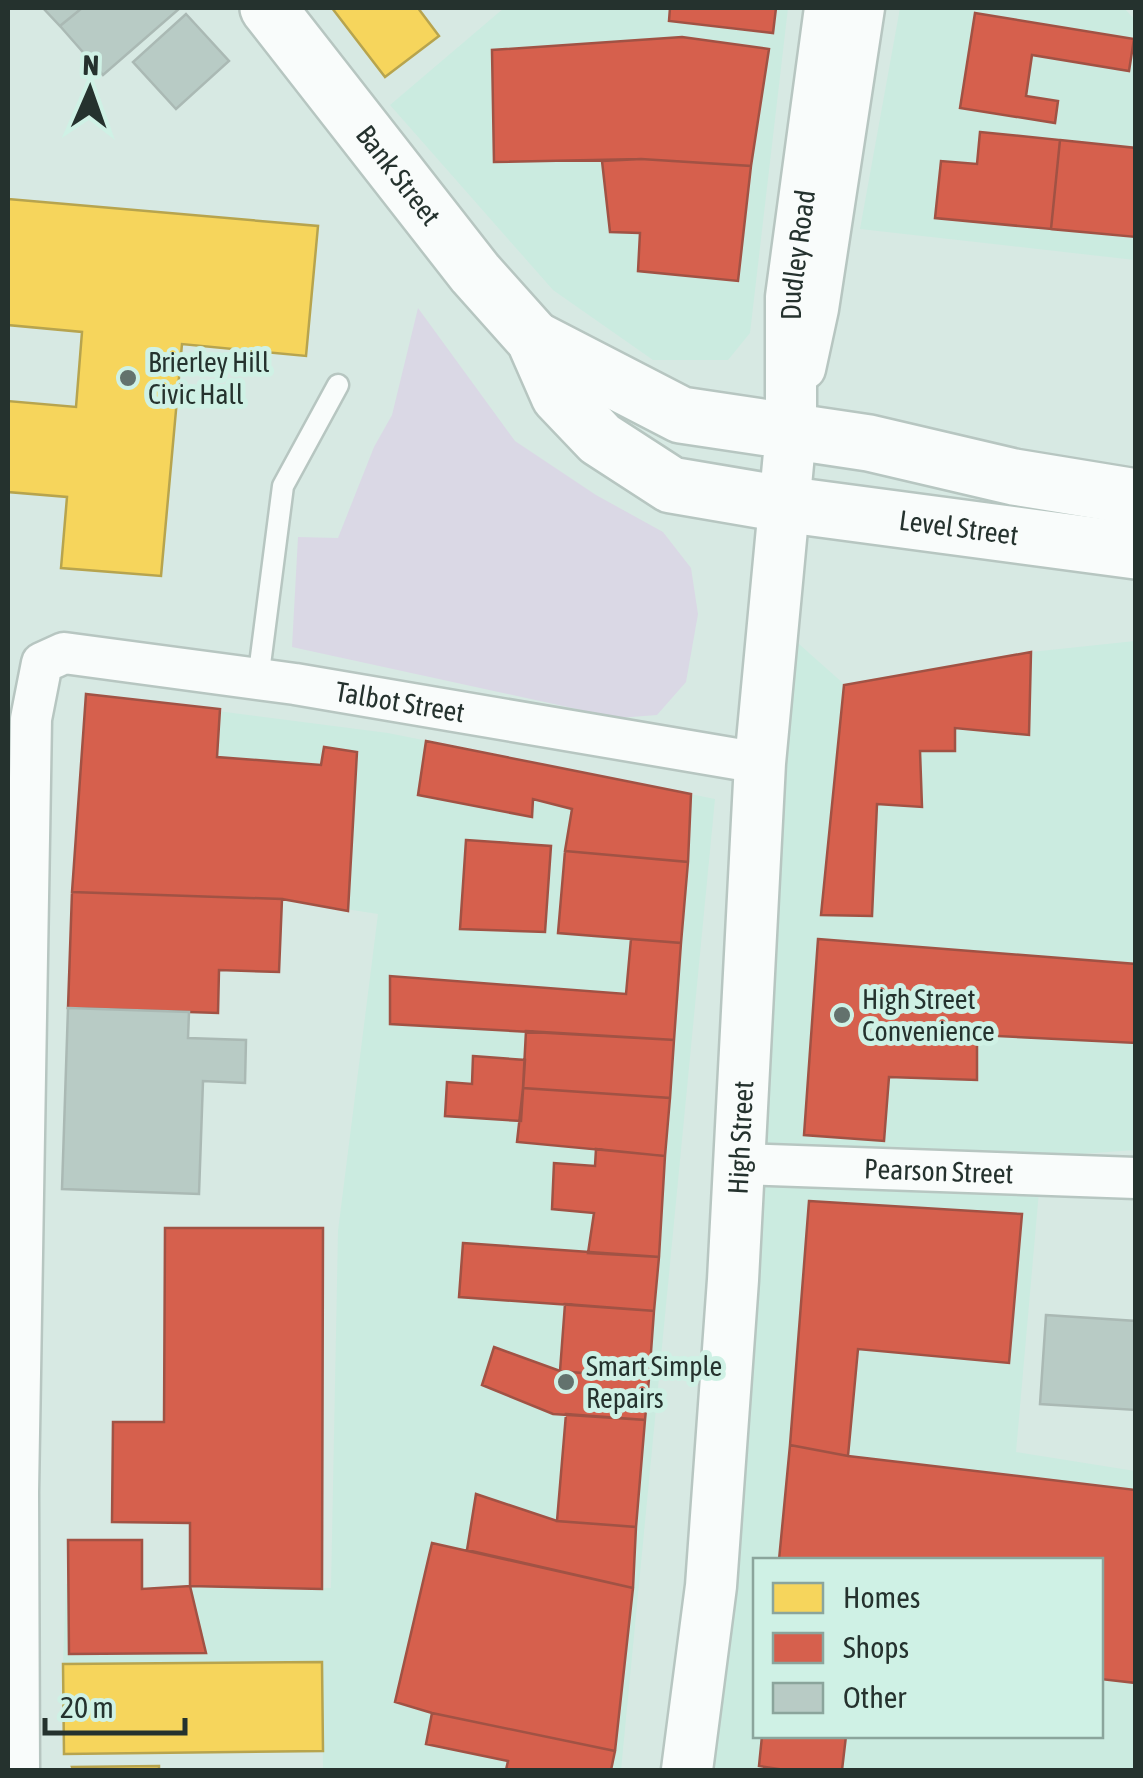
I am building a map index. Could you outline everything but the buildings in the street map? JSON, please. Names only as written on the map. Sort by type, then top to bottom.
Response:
[{"type":"main road","name":"Bank Street","points":[[268,8],[475,273],[534,340],[559,396],[600,439],[671,485],[783,504]]},
{"type":"main road","name":"Bank Street","points":[[534,340],[681,415],[792,432]]},
{"type":"main road","name":"Level Street","points":[[792,432],[869,443],[1014,477],[1136,496]]},
{"type":"main road","name":"Level Street","points":[[783,504],[1136,551]]},
{"type":"street","name":"Dudley Road","points":[[783,504],[792,432],[791,297],[830,8]]},
{"type":"street","points":[[792,432],[818,308],[864,8]]},
{"type":"street","name":"High Street","points":[[687,1770],[711,1586],[741,1164],[760,763],[783,504]]},
{"type":"street","name":"Talbot Street","points":[[19,720],[42,663],[64,654],[258,680],[760,763]]},
{"type":"street","points":[[19,720],[13,1492],[13,1717],[19,1770]]},
{"type":"street","name":"Pearson Street","points":[[741,1164],[1136,1178]]},
{"type":"lane","points":[[258,680],[282,486],[338,385]]},
{"type":"shaded area","points":[[504,8],[788,8],[750,333],[728,360],[653,360],[553,290],[390,105]]},
{"type":"shaded area","points":[[900,8],[1124,8],[1135,20],[1135,260],[860,229]]},
{"type":"shaded area","points":[[418,308],[515,441],[596,495],[663,532],[691,568],[698,614],[686,682],[657,715],[618,718],[292,647],[298,537],[338,538],[374,447],[392,415]]},
{"type":"shaded area","points":[[772,620],[845,685],[1031,652],[1135,641],[1135,1150],[1042,1157],[1016,1452],[1135,1471],[1135,1770],[687,1770]]},
{"type":"shaded area","points":[[86,694],[388,733],[715,799],[621,1770],[323,1770],[322,1662],[63,1664],[66,1584],[142,1589],[331,1588],[338,1231],[378,914],[281,899],[72,892]]},
{"type":"place","name":"Brierley Hill Civic Hall","points":[[128,378]]},
{"type":"place","name":"High Street Convenience","points":[[842,1015]]},
{"type":"place","name":"Smart Simple Repairs","points":[[566,1382]]}]
